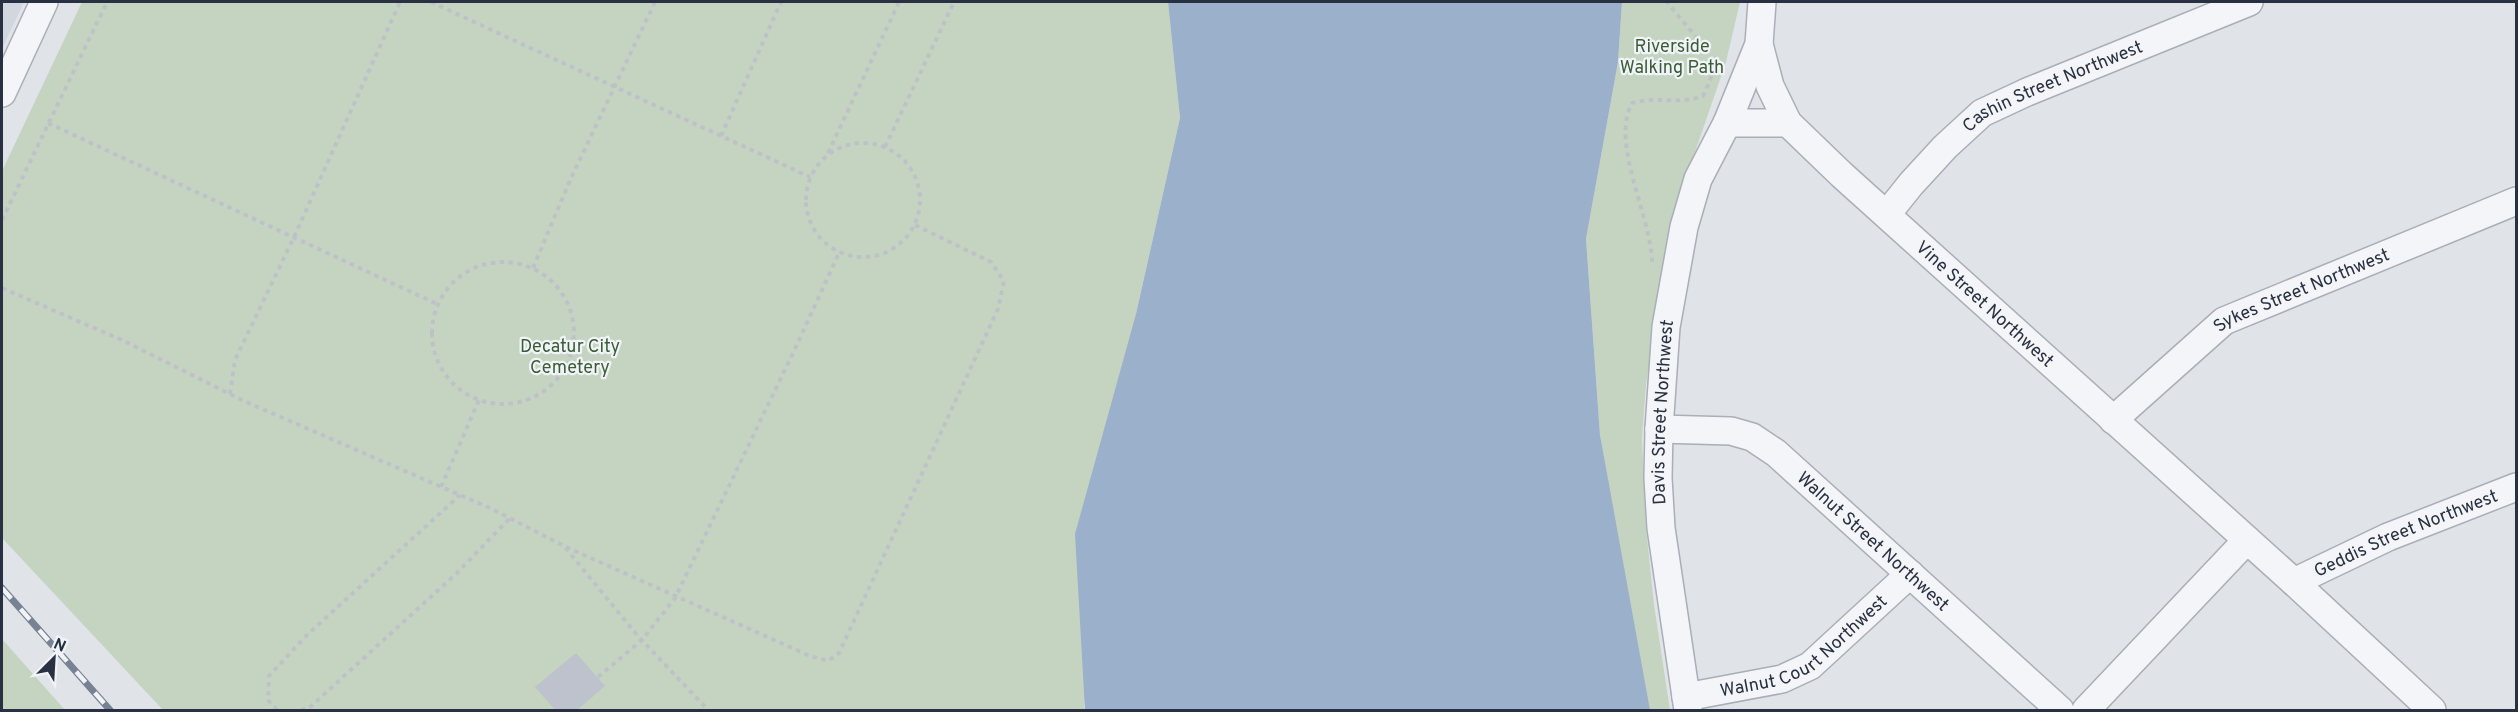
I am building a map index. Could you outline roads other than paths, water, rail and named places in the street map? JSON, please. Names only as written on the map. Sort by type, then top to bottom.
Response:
[{"type":"street","points":[[2,93],[44,2]]},
{"type":"street","name":"Davis Street Northwest","points":[[1687,704],[1661,528],[1659,429],[1666,327],[1684,227],[1698,179],[1727,123],[1758,44],[1762,2]]},
{"type":"street","name":"Cashin Street Northwest","points":[[1887,214],[1945,147],[1982,113],[2027,92],[2249,2]]},
{"type":"street","name":"Vine Street Northwest","points":[[1758,44],[1770,86],[1788,123],[1842,175],[2294,582]]},
{"type":"street","points":[[1737,94],[1788,123]]},
{"type":"street","points":[[1727,123],[1788,123]]},
{"type":"street","name":"Sykes Street Northwest","points":[[2113,420],[2224,321],[2517,201]]},
{"type":"street","name":"Walnut Street Northwest","points":[[1659,429],[1731,431],[1752,437],[1776,453],[2060,711]]},
{"type":"street","name":"Geddis Street Northwest","points":[[2294,582],[2388,537],[2517,487]]},
{"type":"street","points":[[2086,711],[2247,540]]},
{"type":"street","name":"Walnut Court Northwest","points":[[1687,704],[1782,679],[1810,666],[1910,574]]},
{"type":"street","points":[[2294,582],[2432,711]]},
{"type":"water","points":[[1168,2],[1622,2],[1618,62],[1586,239],[1600,435],[1650,710],[1085,710],[1075,534],[1136,314],[1180,118]]},
{"type":"railway","points":[[2,588],[110,710]]},
{"type":"park label","name":"Riverside Walking Path","points":[[1672,56]]},
{"type":"park label","name":"Decatur City Cemetery","points":[[570,356]]}]
